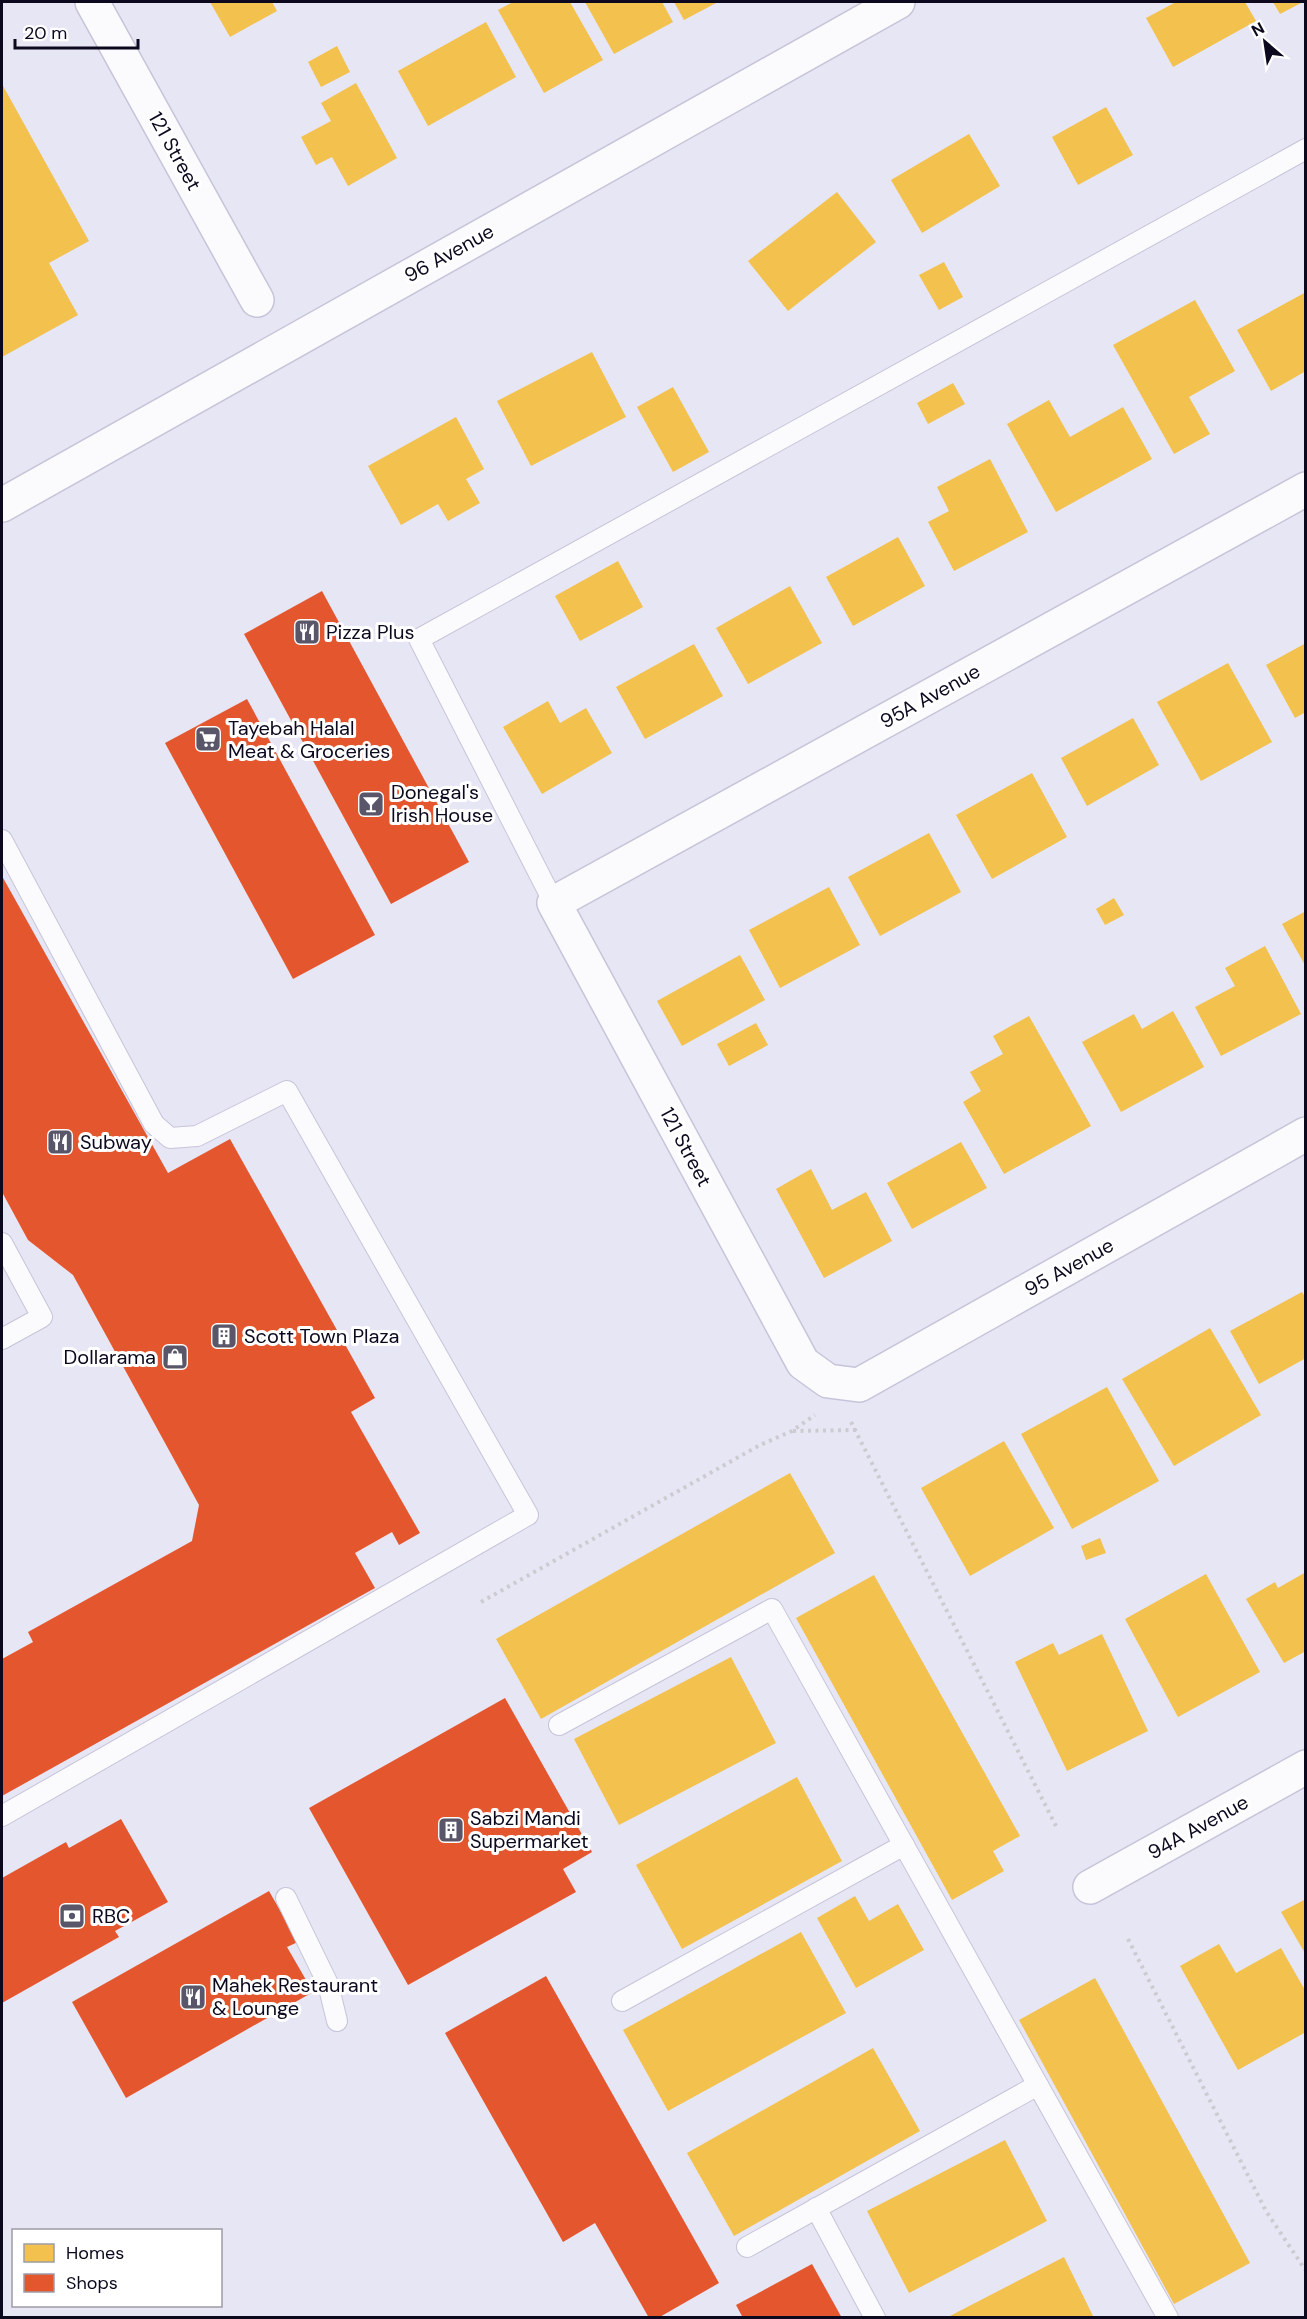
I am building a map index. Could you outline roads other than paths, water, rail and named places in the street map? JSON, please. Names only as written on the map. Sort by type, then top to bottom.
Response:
[{"type":"street","name":"121 Street","points":[[92,2],[257,300]]},
{"type":"street","name":"96 Avenue","points":[[2,506],[898,2]]},
{"type":"street","name":"95A Avenue","points":[[554,903],[1305,489]]},
{"type":"street","name":"121 Street","points":[[554,903],[803,1363],[824,1394]]},
{"type":"street","name":"95 Avenue","points":[[824,1394],[859,1385],[1305,1134]]},
{"type":"street","name":"94A Avenue","points":[[1090,1887],[1305,1767]]},
{"type":"lane","points":[[554,903],[419,639],[1305,149]]},
{"type":"lane","points":[[2,840],[154,1124],[170,1138],[196,1136],[287,1091],[528,1515],[2,1816]]},
{"type":"lane","points":[[2,1243],[42,1317],[2,1339]]},
{"type":"lane","points":[[559,1725],[772,1609],[1168,2318]]},
{"type":"lane","points":[[622,2001],[904,1845]]},
{"type":"lane","points":[[286,1899],[328,1984],[337,2021]]},
{"type":"lane","points":[[747,2247],[1038,2085]]},
{"type":"lane","points":[[816,2208],[874,2318]]},
{"type":"place","name":"Pizza Plus","points":[[307,632]]},
{"type":"place","name":"Tayebah Halal Meat & Groceries","points":[[208,739]]},
{"type":"place","name":"Donegal's Irish House","points":[[371,804]]},
{"type":"place","name":"Subway","points":[[60,1142]]},
{"type":"place","name":"Scott Town Plaza","points":[[224,1336]]},
{"type":"place","name":"Dollarama","points":[[175,1357]]},
{"type":"place","name":"Sabzi Mandi Supermarket","points":[[451,1830]]},
{"type":"place","name":"RBC","points":[[72,1916]]},
{"type":"place","name":"Mahek Restaurant & Lounge","points":[[193,1997]]}]
